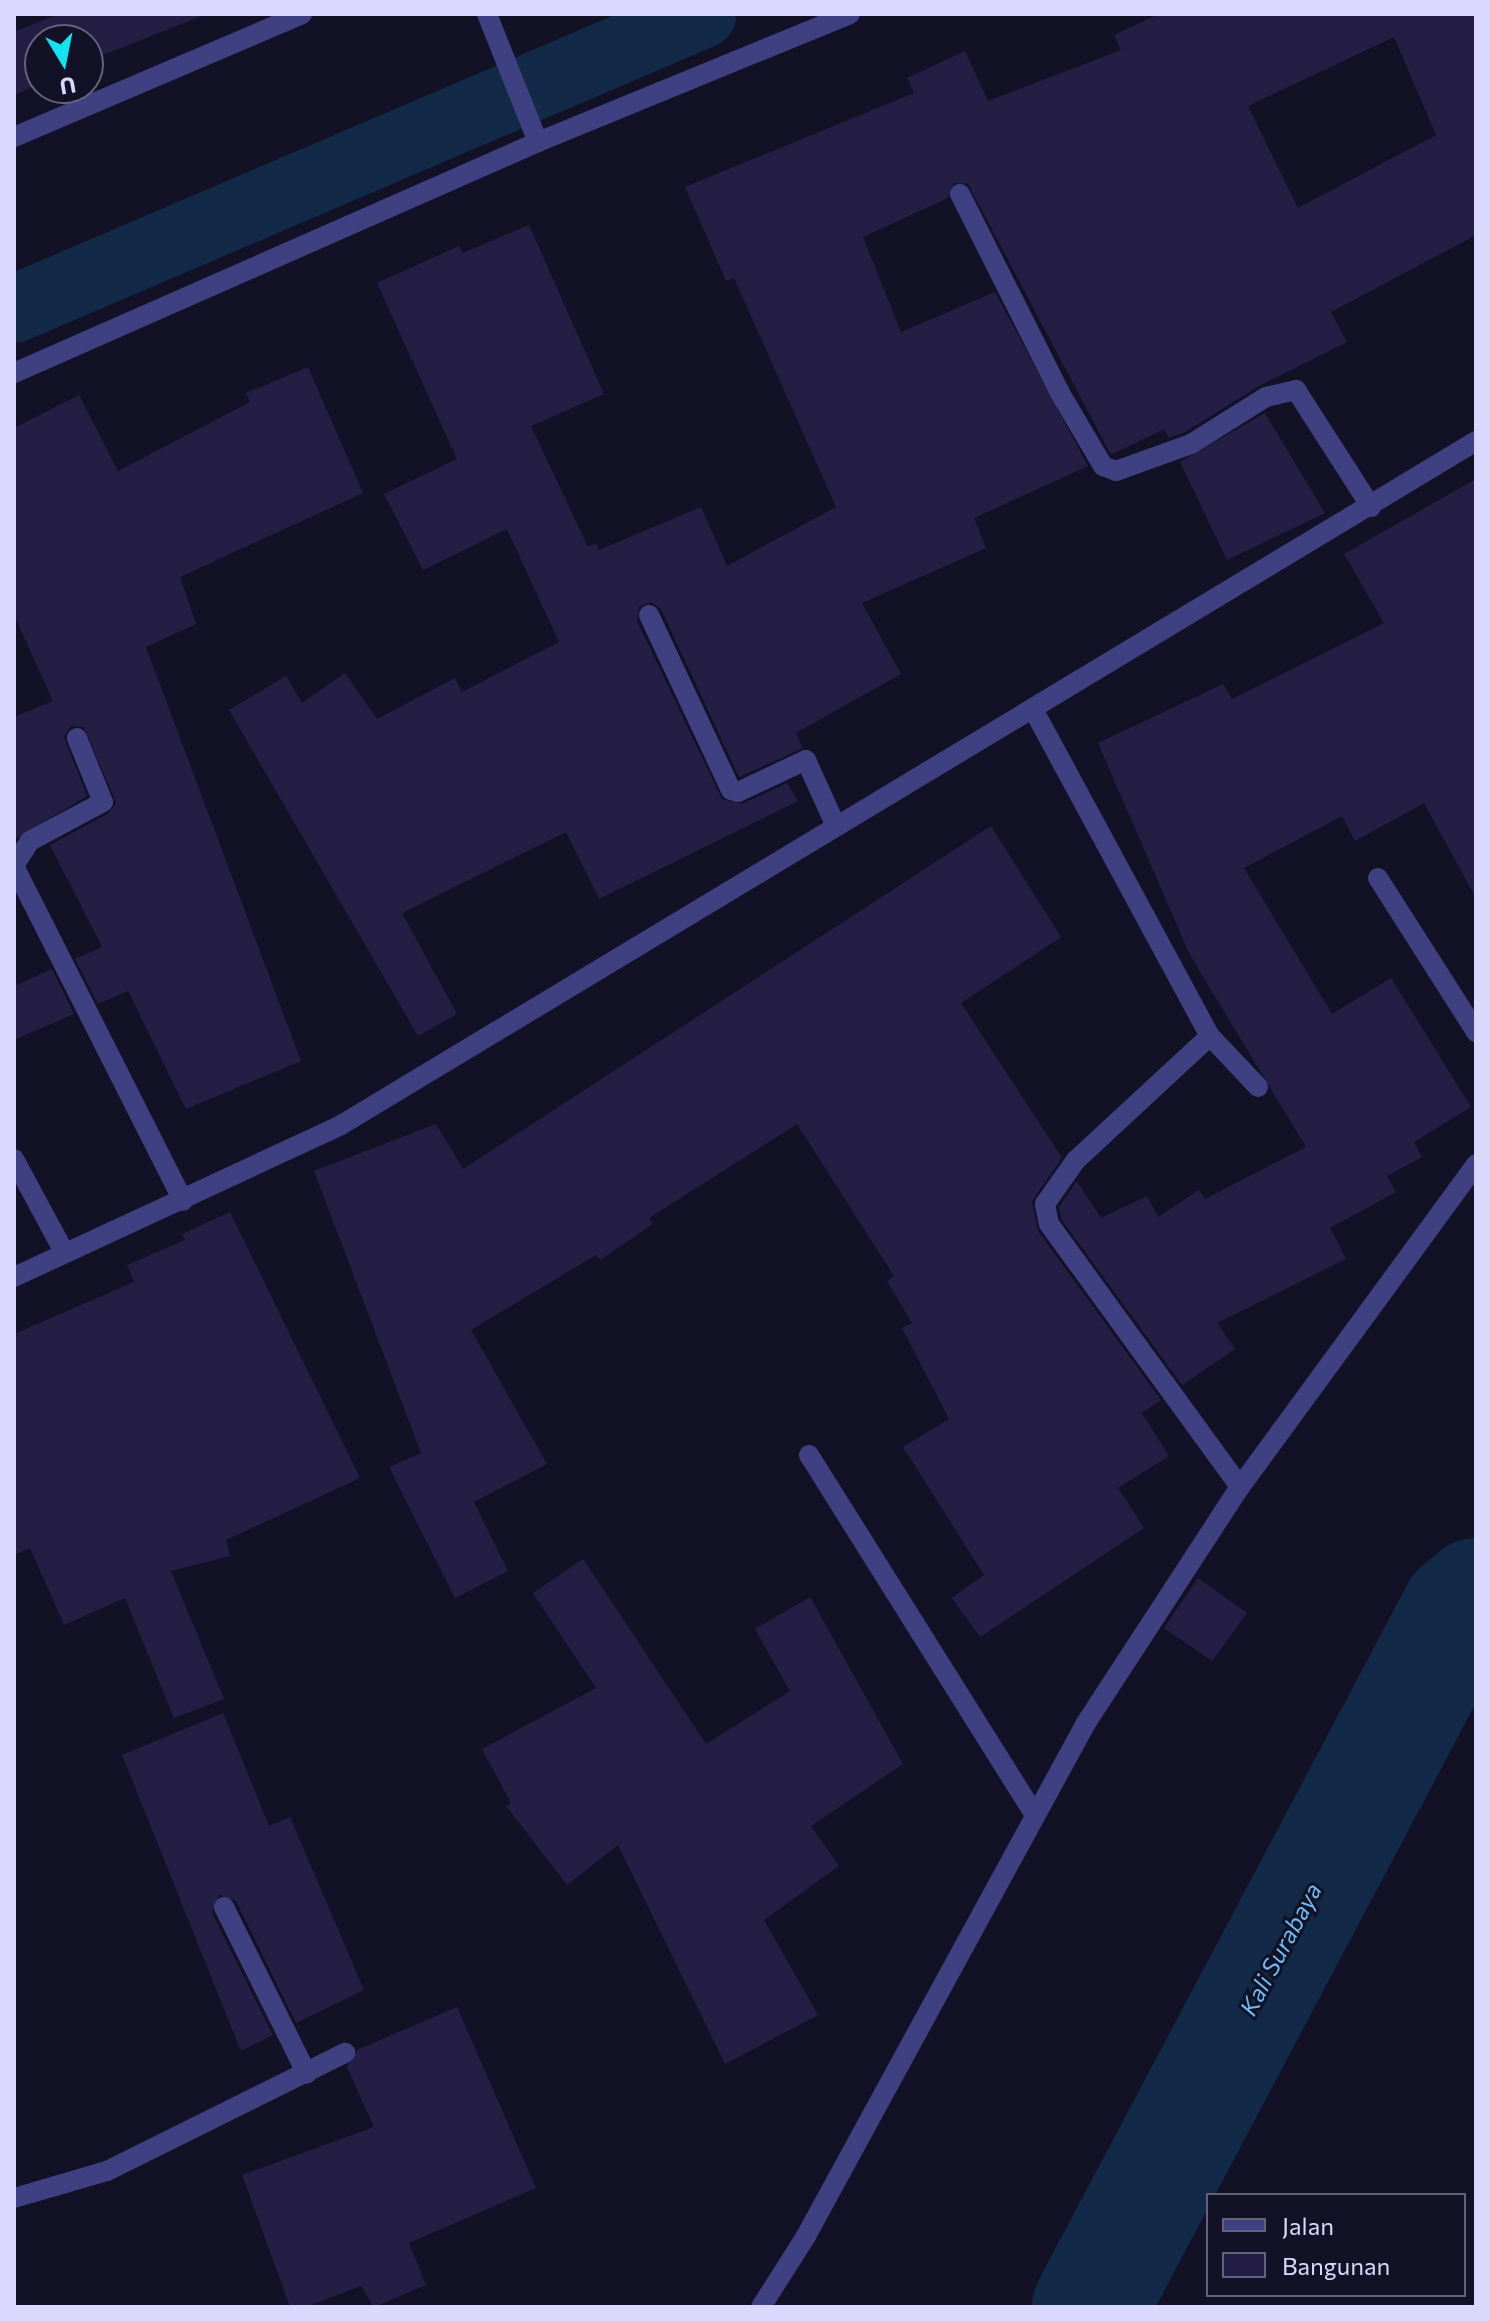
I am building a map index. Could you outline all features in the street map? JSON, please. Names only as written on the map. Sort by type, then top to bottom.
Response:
[{"type":"street","points":[[14,137],[302,14]]},
{"type":"street","points":[[487,14],[535,134]]},
{"type":"street","points":[[14,373],[535,134],[850,14]]},
{"type":"street","points":[[960,194],[1060,393],[1103,466],[1116,471],[1191,444],[1266,397],[1296,390],[1371,507]]},
{"type":"street","points":[[14,1277],[341,1125],[1476,441]]},
{"type":"street","points":[[649,615],[731,790],[738,792],[806,760],[836,826]]},
{"type":"street","points":[[1033,709],[1210,1036],[1258,1087]]},
{"type":"street","points":[[77,738],[103,802],[30,841],[14,866],[183,1201]]},
{"type":"street","points":[[1378,878],[1476,1032]]},
{"type":"street","points":[[1210,1036],[1076,1160],[1045,1204],[1049,1224],[1240,1487]]},
{"type":"street","points":[[14,1159],[64,1252]]},
{"type":"street","points":[[761,2307],[806,2236],[1086,1723],[1240,1487],[1476,1164]]},
{"type":"street","points":[[809,1455],[1035,1815]]},
{"type":"street","points":[[224,1907],[307,2074]]},
{"type":"street","points":[[14,2198],[107,2171],[345,2053]]},
{"type":"building","points":[[59,14],[199,14],[199,17],[104,55],[104,24],[34,24]]},
{"type":"building","points":[[1159,14],[1476,14],[1476,235],[1331,312],[1347,342],[1259,386],[1185,432],[1169,438],[1164,429],[1111,455],[968,184],[954,183],[948,198],[863,237],[901,332],[995,292],[1088,466],[974,518],[986,548],[862,603],[901,674],[796,733],[803,748],[739,777],[661,609],[651,602],[639,607],[637,621],[722,799],[742,804],[787,783],[798,801],[599,899],[566,832],[402,913],[457,1014],[418,1036],[229,710],[286,676],[302,703],[345,673],[377,719],[455,678],[462,692],[559,642],[507,529],[423,570],[384,494],[457,459],[377,283],[459,246],[463,253],[529,225],[604,394],[531,426],[588,547],[596,543],[599,550],[701,507],[727,566],[836,507],[734,278],[726,281],[685,187],[914,93],[907,78],[965,51],[988,101],[1121,50],[1114,35]],"holes":[[[1394,37],[1436,135],[1298,208],[1248,106]]]},
{"type":"building","points":[[24,28],[24,91],[14,95],[14,32]]},
{"type":"building","points":[[308,367],[363,493],[180,577],[196,624],[146,647],[301,1061],[186,1109],[128,991],[98,1004],[75,959],[102,947],[50,845],[109,813],[116,803],[84,727],[71,726],[64,737],[87,796],[14,840],[14,717],[53,701],[14,615],[14,428],[79,395],[118,471],[250,402],[246,393]]},
{"type":"building","points":[[1265,413],[1325,513],[1227,560],[1180,462]]},
{"type":"building","points":[[1476,479],[1476,898],[1424,803],[1355,841],[1342,816],[1244,868],[1332,1014],[1391,978],[1471,1107],[1414,1142],[1422,1157],[1387,1176],[1396,1192],[1330,1228],[1346,1259],[1217,1323],[1235,1349],[1182,1385],[1061,1219],[1059,1207],[1077,1181],[1101,1218],[1147,1196],[1158,1217],[1199,1190],[1205,1199],[1306,1147],[1190,955],[1098,743],[1223,684],[1232,699],[1384,623],[1344,554]]},
{"type":"building","points":[[991,826],[1061,937],[961,1003],[1062,1158],[1032,1201],[1038,1231],[1161,1400],[1142,1413],[1169,1456],[1118,1488],[1144,1528],[980,1637],[952,1598],[984,1575],[903,1447],[949,1419],[902,1328],[912,1323],[887,1281],[894,1276],[797,1124],[649,1218],[653,1224],[600,1260],[596,1255],[471,1330],[547,1464],[474,1502],[508,1571],[455,1598],[389,1467],[421,1453],[314,1171],[436,1124],[463,1169]]},
{"type":"building","points":[[52,969],[74,1014],[14,1040],[14,986]]},
{"type":"building","points":[[230,1212],[360,1478],[226,1540],[230,1556],[171,1571],[224,1699],[174,1718],[125,1598],[64,1625],[30,1548],[14,1555],[14,1334],[134,1282],[127,1265],[185,1240],[182,1234]]},
{"type":"building","points":[[583,1559],[706,1744],[790,1691],[755,1629],[810,1597],[903,1764],[811,1826],[839,1866],[764,1920],[818,2015],[725,2064],[618,1845],[567,1885],[506,1806],[511,1803],[482,1749],[596,1688],[533,1593]]},
{"type":"building","points":[[1198,1578],[1247,1613],[1212,1661],[1164,1628]]},
{"type":"building","points":[[223,1713],[269,1826],[290,1817],[364,1990],[296,2023],[236,1901],[219,1895],[212,1913],[273,2035],[241,2051],[122,1755]]},
{"type":"building","points":[[457,2007],[536,2188],[409,2243],[426,2285],[374,2307],[361,2286],[306,2307],[290,2307],[242,2175],[374,2127],[347,2067],[357,2050]]},
{"type":"waterway","points":[[14,309],[703,14]]},
{"type":"waterway","name":"Kali Surabaya","points":[[1090,2307],[1459,1611],[1476,1596]]}]
